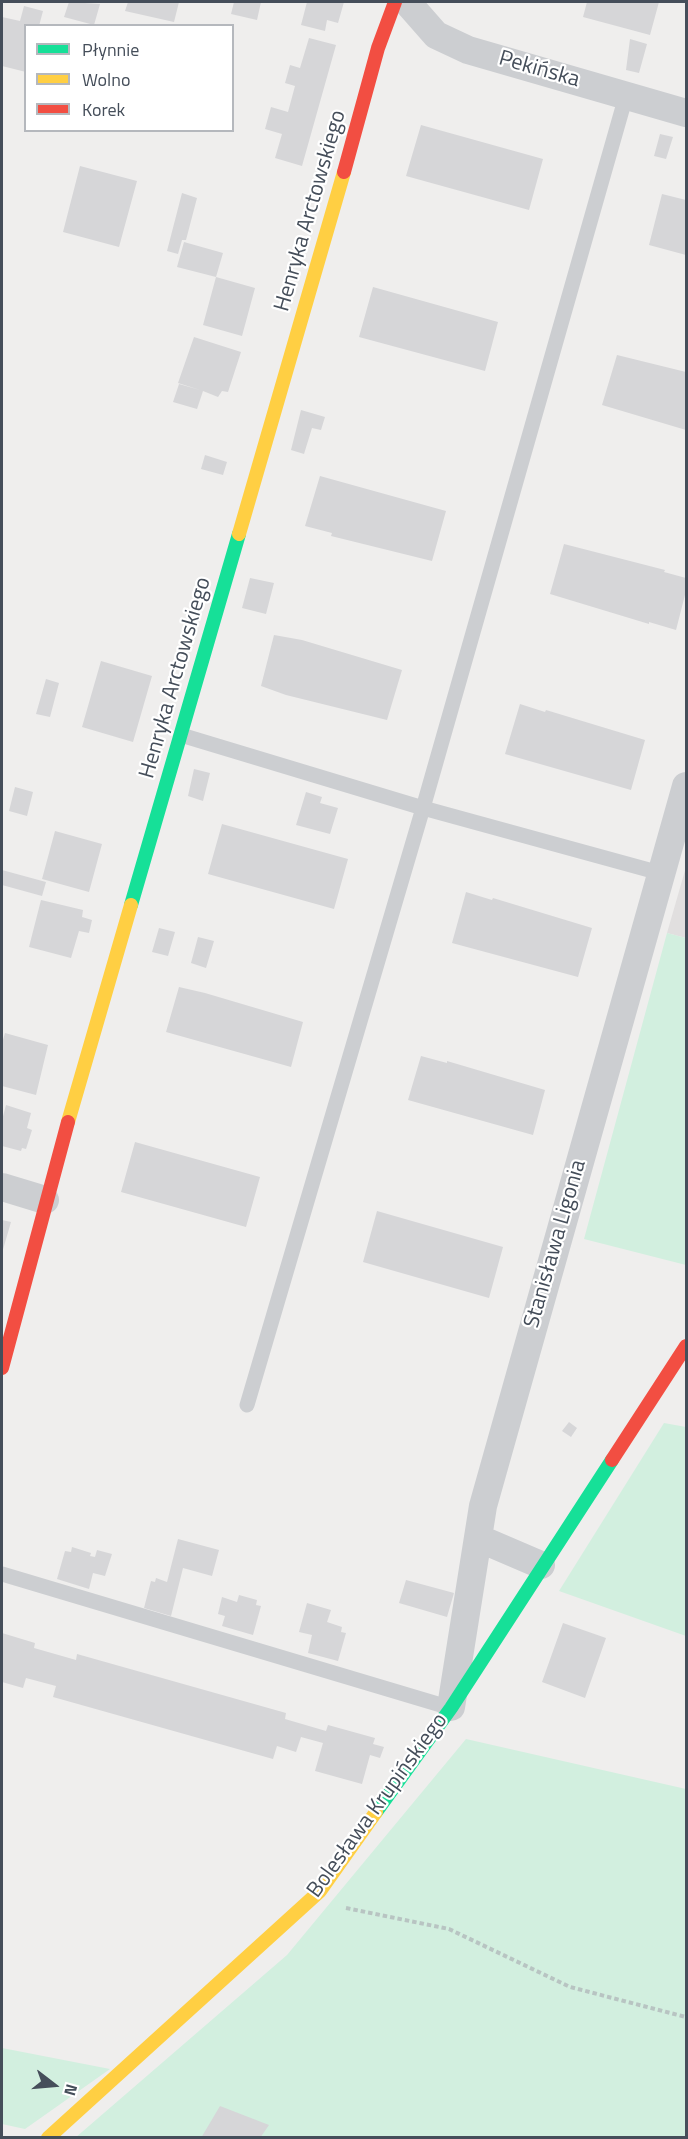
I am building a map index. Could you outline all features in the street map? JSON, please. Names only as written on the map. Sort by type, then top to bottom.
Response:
[{"type":"street","name":"Henryka Arctowskiego","points":[[2,1368],[45,1200],[319,262],[378,48],[395,2]]},
{"type":"street","name":"Pekińska","points":[[407,2],[436,35],[468,50],[687,113]]},
{"type":"street","name":"Stanisława Ligonia","points":[[451,1708],[486,1494],[660,873],[687,786]]},
{"type":"street","points":[[2,1188],[45,1200]]},
{"type":"street","name":"Bolesława Krupińskiego","points":[[48,2138],[117,2078],[320,1891],[451,1708],[541,1565],[687,1346]]},
{"type":"street","points":[[478,1538],[541,1565]]},
{"type":"lane","points":[[247,1405],[423,807],[626,96]]},
{"type":"lane","points":[[181,735],[423,807],[660,873]]},
{"type":"lane","points":[[2,1574],[451,1708]]},
{"type":"path","points":[[320,1891],[334,1906],[449,1929],[570,1988],[687,2017]]},
{"type":"shaded area","points":[[686,867],[686,938],[667,933]]},
{"type":"green space","points":[[667,933],[686,938],[686,1265],[584,1239]]},
{"type":"green space","points":[[664,1423],[686,1427],[686,1636],[559,1591]]},
{"type":"green space","points":[[466,1739],[686,1789],[686,2137],[75,2138],[287,1955]]},
{"type":"green space","points":[[2,2048],[110,2069],[25,2129],[2,2124]]},
{"type":"building","points":[[69,2],[100,4],[94,24],[64,17]]},
{"type":"building","points":[[128,2],[179,2],[174,22],[125,11]]},
{"type":"building","points":[[234,2],[261,2],[257,20],[231,14]]},
{"type":"building","points":[[307,2],[344,2],[338,23],[327,20],[325,31],[301,25]]},
{"type":"building","points":[[587,2],[659,2],[650,35],[583,17]]},
{"type":"building","points":[[24,6],[43,11],[40,24],[24,24],[24,72],[2,66],[2,17],[20,21]]},
{"type":"building","points":[[309,38],[336,45],[302,166],[275,158],[282,134],[265,129],[271,107],[288,112],[295,86],[285,83],[290,65],[300,68]]},
{"type":"building","points":[[630,39],[647,44],[639,73],[626,70]]},
{"type":"building","points":[[421,125],[543,159],[529,210],[406,176]]},
{"type":"building","points":[[660,134],[673,137],[666,159],[654,156]]},
{"type":"building","points":[[80,166],[137,181],[119,247],[63,232]]},
{"type":"building","points":[[182,193],[197,198],[186,240],[182,240],[178,254],[167,251]]},
{"type":"building","points":[[662,194],[686,200],[686,255],[649,245]]},
{"type":"building","points":[[184,242],[223,253],[216,277],[177,267]]},
{"type":"building","points":[[216,277],[255,288],[242,336],[203,325]]},
{"type":"building","points":[[373,287],[498,322],[485,371],[359,337]]},
{"type":"building","points":[[194,337],[241,352],[228,392],[222,391],[218,397],[203,391],[197,409],[173,402],[179,384],[200,390],[178,383]]},
{"type":"building","points":[[617,355],[686,372],[686,430],[602,405]]},
{"type":"building","points":[[301,410],[325,417],[321,430],[312,428],[304,454],[291,450]]},
{"type":"building","points":[[205,455],[227,462],[223,475],[201,469]]},
{"type":"building","points":[[320,476],[446,511],[432,561],[331,536],[332,533],[305,526]]},
{"type":"building","points":[[564,544],[665,570],[664,572],[686,578],[686,591],[676,630],[550,594]]},
{"type":"building","points":[[250,578],[274,583],[266,614],[242,608]]},
{"type":"building","points":[[274,635],[302,640],[402,670],[387,720],[286,695],[261,686]]},
{"type":"building","points":[[101,661],[152,676],[133,742],[82,727]]},
{"type":"building","points":[[46,679],[59,683],[50,717],[36,714]]},
{"type":"building","points":[[520,704],[645,740],[631,790],[505,754]]},
{"type":"building","points":[[194,769],[210,773],[203,801],[188,796]]},
{"type":"building","points":[[15,787],[33,792],[27,816],[9,811]]},
{"type":"building","points":[[306,792],[322,797],[320,803],[338,808],[330,834],[296,825]]},
{"type":"building","points":[[222,824],[348,859],[334,909],[208,874]]},
{"type":"building","points":[[55,831],[102,844],[89,892],[42,879]]},
{"type":"building","points":[[2,870],[46,882],[42,896],[2,885]]},
{"type":"building","points":[[466,892],[592,928],[578,977],[452,943]]},
{"type":"building","points":[[41,900],[83,910],[82,917],[92,920],[89,933],[79,931],[71,958],[29,947]]},
{"type":"building","points":[[159,928],[175,932],[168,956],[152,952]]},
{"type":"building","points":[[198,937],[214,941],[206,968],[191,963]]},
{"type":"building","points":[[179,987],[303,1022],[291,1067],[166,1032]]},
{"type":"building","points":[[5,1033],[48,1045],[36,1095],[2,1086],[2,1043]]},
{"type":"building","points":[[421,1056],[447,1063],[447,1061],[545,1090],[533,1135],[408,1100]]},
{"type":"building","points":[[6,1105],[31,1113],[27,1128],[32,1130],[26,1149],[22,1148],[21,1151],[2,1146],[2,1120]]},
{"type":"building","points":[[135,1142],[260,1177],[246,1227],[121,1192]]},
{"type":"building","points":[[377,1211],[503,1247],[489,1298],[363,1262]]},
{"type":"building","points":[[2,1220],[11,1222],[2,1253]]},
{"type":"building","points":[[569,1422],[577,1428],[571,1437],[562,1431]]},
{"type":"building","points":[[178,1539],[219,1550],[212,1576],[183,1568],[171,1616],[144,1608],[151,1581],[155,1582],[156,1578],[167,1582]]},
{"type":"building","points":[[72,1547],[91,1553],[90,1556],[95,1557],[97,1550],[112,1554],[105,1576],[93,1573],[89,1589],[57,1579],[65,1551],[71,1552]]},
{"type":"building","points":[[406,1580],[454,1593],[447,1617],[399,1603]]},
{"type":"building","points":[[239,1595],[257,1600],[256,1605],[261,1606],[253,1635],[222,1626],[225,1616],[218,1614],[222,1597],[237,1602]]},
{"type":"building","points":[[307,1603],[331,1610],[327,1622],[342,1627],[341,1632],[346,1633],[338,1661],[308,1653],[312,1635],[299,1632]]},
{"type":"building","points":[[563,1623],[606,1638],[585,1698],[542,1682]]},
{"type":"building","points":[[2,1633],[35,1643],[34,1648],[76,1660],[77,1654],[286,1713],[285,1719],[326,1731],[328,1725],[375,1738],[373,1744],[384,1747],[380,1758],[370,1755],[362,1784],[315,1771],[323,1743],[301,1737],[296,1752],[277,1746],[273,1759],[53,1697],[56,1686],[26,1678],[23,1688],[2,1682]]},
{"type":"building","points":[[220,2106],[269,2125],[260,2138],[201,2138]]},
{"type":"traffic: fast","points":[[131,905],[239,534]]},
{"type":"traffic: fast","points":[[376,1812],[451,1708],[612,1460]]},
{"type":"traffic: slow","points":[[239,534],[344,172]]},
{"type":"traffic: slow","points":[[68,1122],[131,905]]},
{"type":"traffic: slow","points":[[48,2138],[320,1891],[376,1812]]},
{"type":"traffic: jam","points":[[344,172],[378,48],[395,2]]},
{"type":"traffic: jam","points":[[2,1368],[68,1122]]},
{"type":"traffic: jam","points":[[612,1460],[686,1346]]}]
